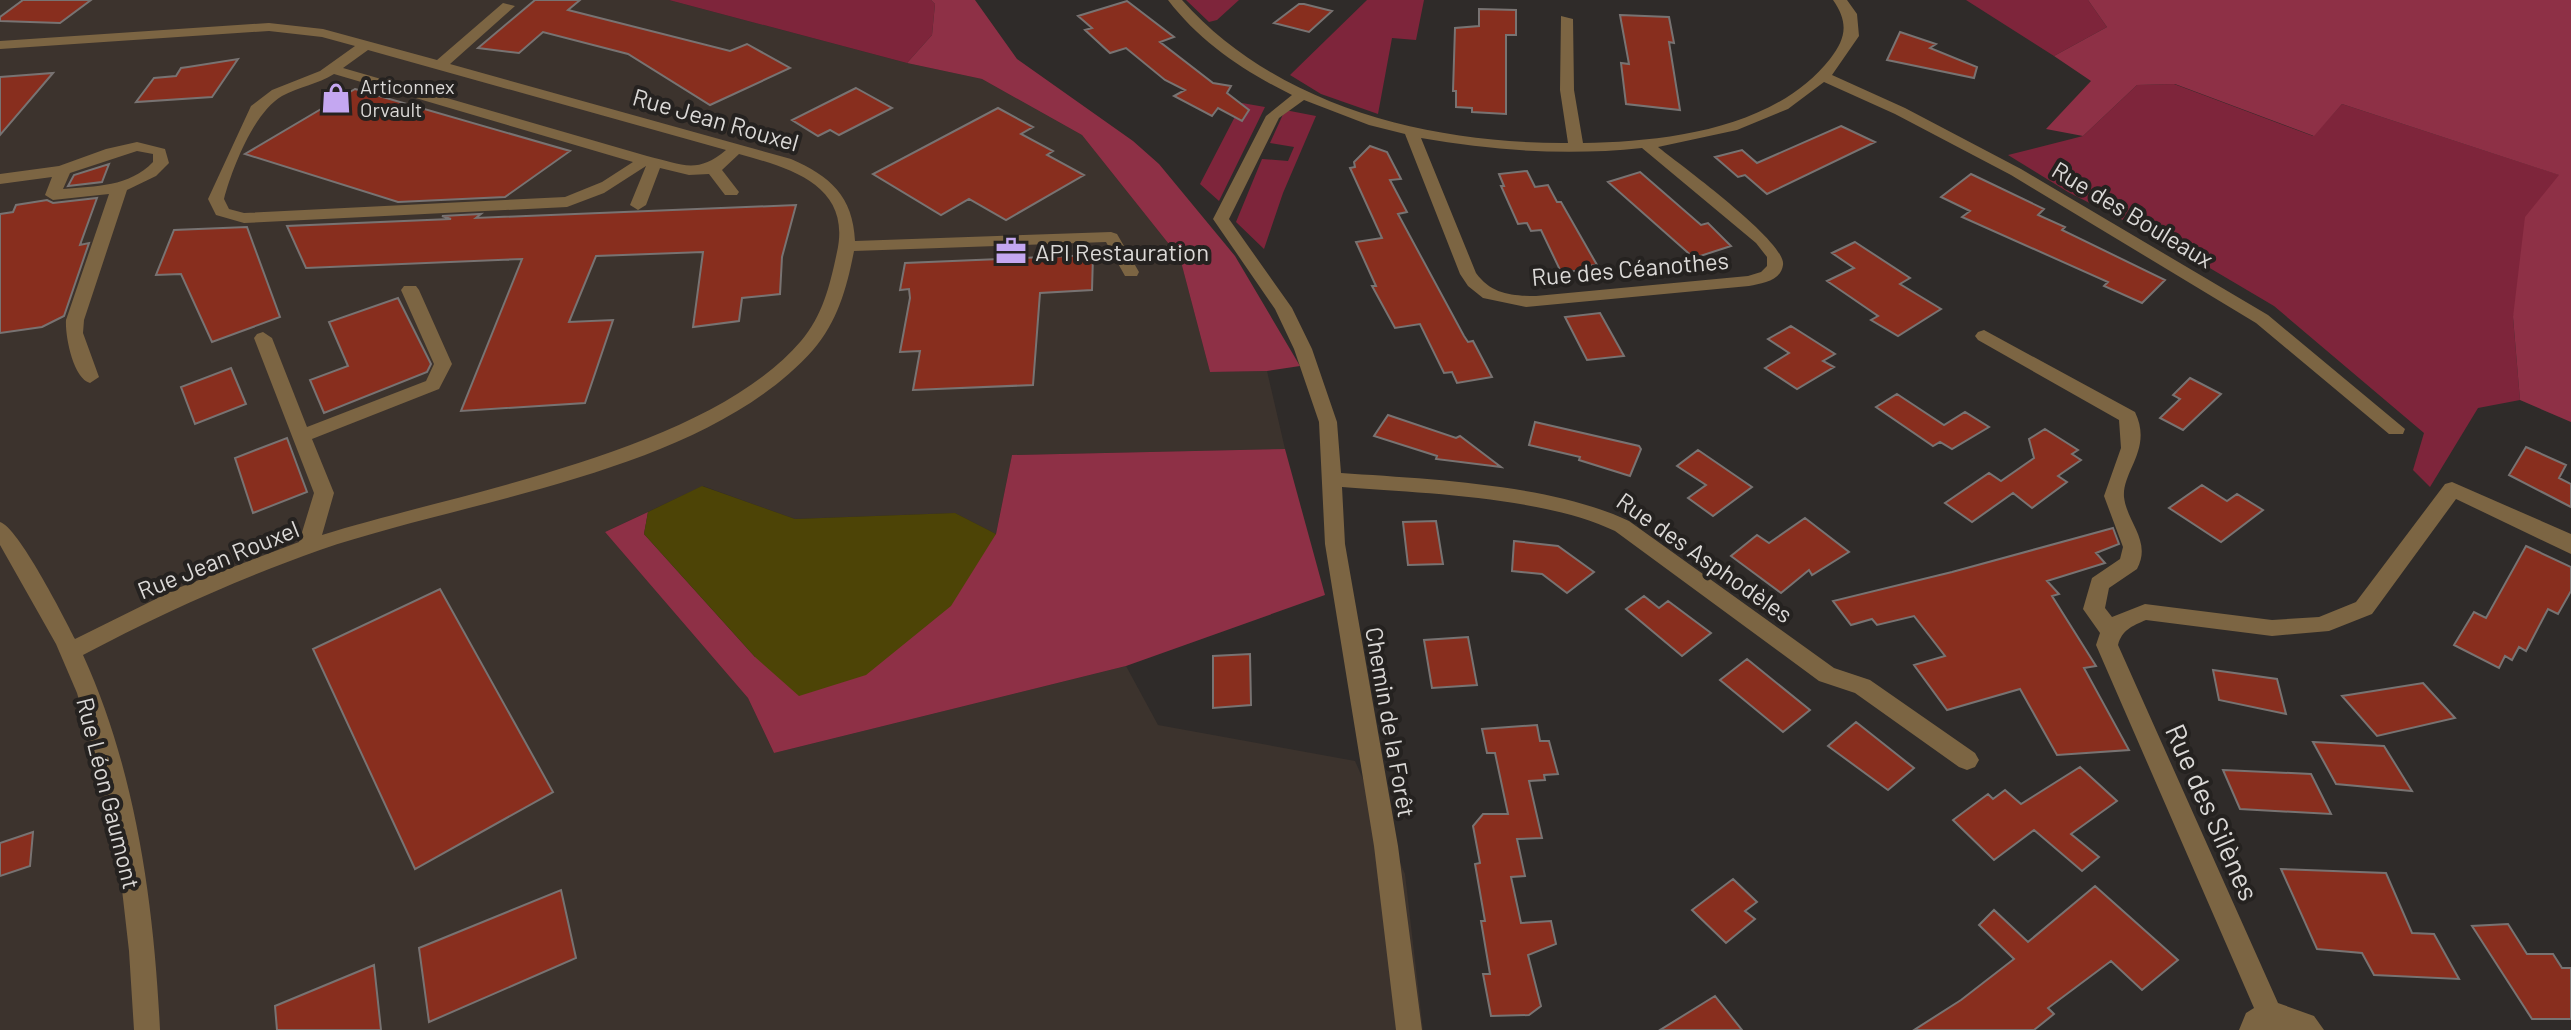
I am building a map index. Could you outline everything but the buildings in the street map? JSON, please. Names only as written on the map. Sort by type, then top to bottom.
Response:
[{"type":"street","points":[[1175,0],[1200,27],[1240,57],[1301,95],[1375,122],[1411,131],[1476,142],[1576,149],[1646,144],[1732,127],[1801,93],[1823,76],[1852,36],[1850,14],[1840,0]]},
{"type":"street","points":[[439,66],[508,6]]},
{"type":"street","points":[[1566,19],[1567,90],[1576,149]]},
{"type":"street","name":"Rue Jean Rouxel","points":[[0,45],[269,27],[323,33],[786,162],[827,184],[842,203],[847,246],[846,268],[837,299],[823,325],[801,351],[765,382],[699,424],[617,458],[245,568],[69,652]]},
{"type":"street","points":[[366,45],[328,72],[277,93],[256,109],[220,185],[216,199],[222,212],[244,218],[567,202],[595,193],[649,161]]},
{"type":"street","points":[[328,72],[689,170],[713,169],[737,148]]},
{"type":"street","name":"Rue des Bouleaux","points":[[1823,76],[1900,111],[2016,172],[2262,319],[2396,429]]},
{"type":"street","name":"Chemin de la Forêt","points":[[1301,95],[1273,116],[1221,219],[1283,308],[1308,362],[1328,422],[1335,544],[1386,846],[1409,1030]]},
{"type":"street","name":"Rue des Céanothes","points":[[1411,131],[1468,274],[1488,294],[1511,302],[1536,301],[1749,281],[1767,276],[1775,267],[1775,256],[1762,240],[1646,144]]},
{"type":"street","points":[[0,179],[63,170],[138,147],[152,147],[160,152],[161,163],[152,174],[136,184],[53,195],[63,170]]},
{"type":"street","points":[[638,205],[649,161]]},
{"type":"street","points":[[713,169],[731,192]]},
{"type":"street","points":[[90,377],[74,333],[75,320],[120,186]]},
{"type":"street","points":[[847,246],[1111,237],[1131,272]]},
{"type":"street","points":[[302,436],[433,385],[443,364],[410,290]]},
{"type":"street","name":"Rue des Silènes","points":[[1984,336],[2128,417],[2131,448],[2114,496],[2133,547],[2130,563],[2099,584],[2094,609],[2111,632],[2107,645],[2261,1022]]},
{"type":"street","points":[[263,338],[324,493],[308,547]]},
{"type":"street","name":"Rue des Asphodèles","points":[[1332,479],[1416,485],[1571,505],[1600,515],[1622,526],[1827,675],[1862,686],[1967,760]]},
{"type":"street","points":[[2111,632],[2122,621],[2145,612],[2272,628],[2321,625],[2345,616],[2364,608],[2452,489],[2549,532],[2571,546]]},
{"type":"street","name":"Rue Léon Gaumont","points":[[0,529],[23,563],[69,652],[96,717],[122,826],[142,943],[147,1030]]},
{"type":"street","points":[[2261,1022],[2293,1019],[2311,1030]]},
{"type":"shaded area","points":[[0,0],[669,0],[907,63],[982,79],[1082,135],[1180,258],[1210,372],[1267,371],[1285,449],[1012,455],[996,534],[955,513],[795,519],[703,486],[605,532],[748,698],[774,753],[1126,666],[1158,725],[1355,761],[1405,874],[1423,1030],[0,1030]]},
{"type":"shaded area","points":[[669,0],[931,0],[935,4],[932,35],[907,63]]},
{"type":"shaded area","points":[[931,0],[975,0],[1017,59],[1133,141],[1159,164],[1235,256],[1300,366],[1267,371],[1210,372],[1180,258],[1082,135],[982,79],[907,63],[932,35],[935,4]]},
{"type":"shaded area","points":[[1186,0],[1239,0],[1217,20],[1209,22]]},
{"type":"shaded area","points":[[1367,0],[1424,0],[1416,40],[1392,38],[1378,114],[1321,94],[1290,75]]},
{"type":"shaded area","points":[[1966,0],[2088,0],[2107,27],[2054,56]]},
{"type":"shaded area","points":[[2088,0],[2571,0],[2571,422],[2520,400],[2513,317],[2525,217],[2559,175],[2342,104],[2314,136],[2175,84],[2137,85],[2083,136],[2046,129],[2091,81],[2054,56],[2107,27]]},
{"type":"shaded area","points":[[2174,84],[2313,136],[2342,104],[2560,175],[2513,317],[2520,400],[2478,408],[2430,487],[2413,470],[2424,433],[2274,306],[2164,241],[2068,192],[2008,155],[2083,136],[2137,85]]},
{"type":"shaded area","points":[[1242,103],[1265,107],[1219,201],[1200,184]]},
{"type":"shaded area","points":[[1285,110],[1316,116],[1283,193],[1264,249],[1236,222],[1262,159],[1288,161],[1294,147],[1270,143]]},
{"type":"shaded area","points":[[1285,449],[1325,595],[1126,666],[774,753],[748,698],[605,532],[648,512],[644,534],[755,657],[996,534],[1012,455]]},
{"type":"shaded area","points":[[702,486],[795,519],[955,513],[996,534],[951,606],[866,675],[799,696],[755,657],[644,534],[648,512]]},
{"type":"place","name":"Articonnex Orvault","points":[[336,98]]},
{"type":"place","name":"API Restauration","points":[[1011,251]]}]
